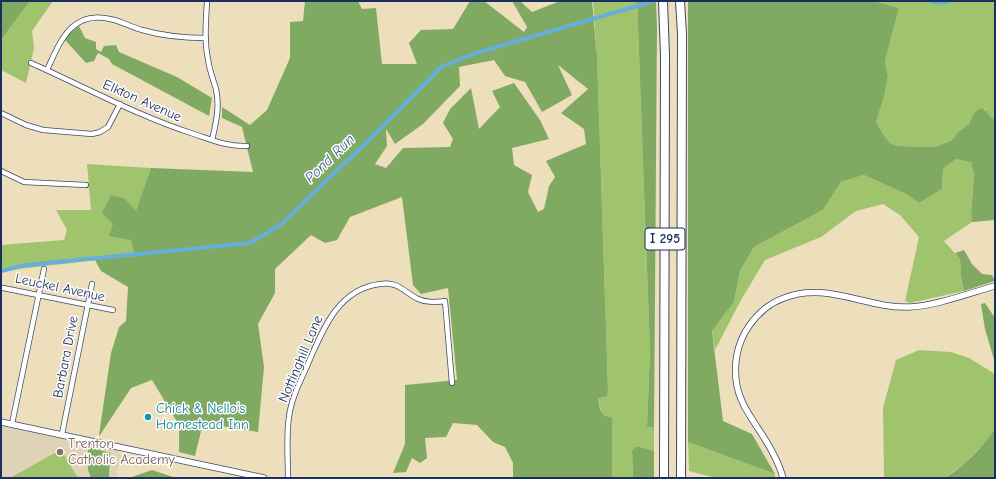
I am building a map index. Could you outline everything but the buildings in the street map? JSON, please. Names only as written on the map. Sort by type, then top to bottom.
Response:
[{"type":"highway","name":"I 295","points":[[663,1],[665,56],[664,478]]},
{"type":"highway","name":"I 295","points":[[680,1],[682,34],[681,478]]},
{"type":"street","points":[[206,1],[206,38],[208,59],[216,88],[218,103],[217,119],[212,140]]},
{"type":"street","points":[[47,70],[64,34],[76,25],[94,18],[112,19],[140,29],[165,35],[206,38]]},
{"type":"street","name":"Elkton Avenue","points":[[31,63],[166,125],[232,146],[247,146]]},
{"type":"street","points":[[1,112],[26,125],[43,130],[92,134],[100,132],[108,127],[112,122],[120,104]]},
{"type":"street","points":[[1,171],[24,182],[86,186]]},
{"type":"street","points":[[12,424],[44,269]]},
{"type":"street","name":"Barbara Drive","points":[[62,434],[92,284]]},
{"type":"street","name":"Nottinghill Lane","points":[[288,478],[288,428],[293,398],[327,322],[337,308],[356,292],[378,284],[390,284],[402,288],[412,296],[423,301],[445,301],[452,383]]},
{"type":"street","points":[[783,478],[773,453],[744,407],[736,381],[736,364],[741,342],[748,327],[767,307],[794,294],[824,292],[891,306],[910,307],[928,305],[995,286]]},
{"type":"street","name":"Leuckel Avenue","points":[[3,288],[113,310]]},
{"type":"street","points":[[1,422],[264,478]]},
{"type":"shaded area","name":"Trenton Catholic Academy","points":[[1,426],[117,450],[121,456],[116,478],[1,478]]},
{"type":"green space","points":[[1,1],[30,1],[1,40]]},
{"type":"green space","points":[[30,1],[53,1],[32,31],[34,48],[26,83],[1,70],[1,40]]},
{"type":"green space","points":[[305,1],[358,1],[362,9],[376,8],[382,64],[417,64],[409,43],[421,30],[453,29],[470,1],[484,1],[524,32],[527,27],[512,1],[520,1],[532,12],[560,1],[592,1],[597,56],[608,389],[607,396],[598,398],[603,415],[612,418],[612,478],[513,478],[513,463],[505,447],[493,442],[477,425],[453,423],[446,437],[425,438],[427,458],[420,463],[412,458],[406,472],[393,473],[405,444],[405,385],[457,380],[448,288],[421,294],[413,285],[402,197],[350,217],[337,240],[325,243],[311,235],[275,269],[275,293],[258,324],[264,367],[258,432],[203,423],[195,456],[179,452],[179,425],[152,380],[131,388],[99,435],[111,353],[119,327],[126,321],[128,287],[101,271],[95,260],[134,256],[131,240],[109,236],[113,224],[102,213],[111,195],[125,199],[136,211],[151,168],[253,172],[242,127],[222,118],[222,107],[250,125],[267,110],[290,58],[290,22],[303,21]],"holes":[[[494,60],[505,76],[525,82],[542,112],[572,95],[558,65],[588,89],[561,113],[584,129],[586,144],[546,161],[555,177],[549,186],[544,209],[538,212],[528,192],[532,175],[514,165],[512,148],[549,139],[540,120],[514,83],[492,91],[500,107],[479,129],[471,88],[450,109],[443,123],[453,139],[450,147],[403,148],[386,168],[375,164],[387,146],[386,129],[395,144],[423,124],[460,86],[459,67]]]},
{"type":"green space","points":[[593,1],[637,1],[650,351],[647,425],[654,428],[654,451],[637,446],[632,450],[633,478],[612,478],[612,458],[598,398],[608,389],[597,56]]},
{"type":"green space","points":[[637,1],[656,1],[654,428],[647,426],[650,351]]},
{"type":"green space","points":[[688,1],[874,1],[899,8],[885,61],[888,77],[884,97],[876,122],[890,143],[897,146],[933,147],[951,141],[958,132],[969,124],[974,113],[981,108],[995,120],[995,220],[972,222],[971,214],[974,175],[971,162],[956,159],[943,169],[942,189],[919,203],[906,194],[864,175],[841,182],[823,210],[754,247],[740,271],[734,302],[712,331],[723,421],[752,434],[775,474],[688,442]]},
{"type":"green space","points":[[874,1],[995,1],[995,120],[991,118],[984,109],[974,116],[969,124],[958,132],[951,141],[932,147],[897,146],[890,143],[876,122],[884,97],[888,77],[885,61],[899,8]]},
{"type":"green space","points":[[79,26],[85,38],[96,42],[96,49],[101,52],[104,46],[116,45],[119,52],[177,77],[212,98],[209,116],[112,64],[109,59],[98,53],[94,61],[86,63],[65,40],[69,34]]},
{"type":"green space","points":[[956,159],[971,161],[974,175],[971,214],[972,222],[944,241],[960,259],[964,291],[910,303],[905,301],[919,237],[900,215],[883,204],[856,211],[821,237],[765,260],[741,300],[715,350],[712,331],[734,302],[740,271],[754,247],[823,210],[841,182],[864,175],[906,194],[919,203],[942,189],[943,169]]},
{"type":"green space","points":[[87,164],[151,168],[136,212],[131,240],[134,256],[1,271],[1,245],[64,240],[67,230],[56,210],[91,210]]},
{"type":"green space","points":[[964,250],[972,264],[982,274],[992,275],[995,281],[964,291],[960,259],[955,253]]},
{"type":"green space","points":[[985,303],[995,318],[995,363],[985,329],[981,304]]},
{"type":"green space","points":[[919,350],[951,352],[969,358],[995,374],[995,429],[986,442],[967,461],[945,478],[884,478],[883,408],[896,360]]},
{"type":"green space","points":[[995,429],[995,478],[945,478],[973,456]]},
{"type":"green space","points":[[688,442],[775,474],[775,478],[716,478],[689,471]]},
{"type":"green space","points":[[637,446],[654,451],[654,478],[633,478],[632,450]]},
{"type":"green space","points":[[88,447],[110,453],[109,478],[91,478],[88,470]]},
{"type":"green space","points":[[58,451],[63,453],[78,478],[10,478]]},
{"type":"green space","points":[[152,470],[176,478],[129,478]]},
{"type":"waterway","name":"Pond Run","points":[[1,271],[26,265],[250,243],[280,225],[370,139],[441,67],[476,53],[654,1]]},
{"type":"waterway","name":"Pond Run","points":[[931,1],[940,3],[949,1]]},
{"type":"place","name":"Chick & Nello’s Homestead Inn","points":[[148,417]]},
{"type":"place","name":"Trenton Catholic Academy","points":[[60,452]]}]
